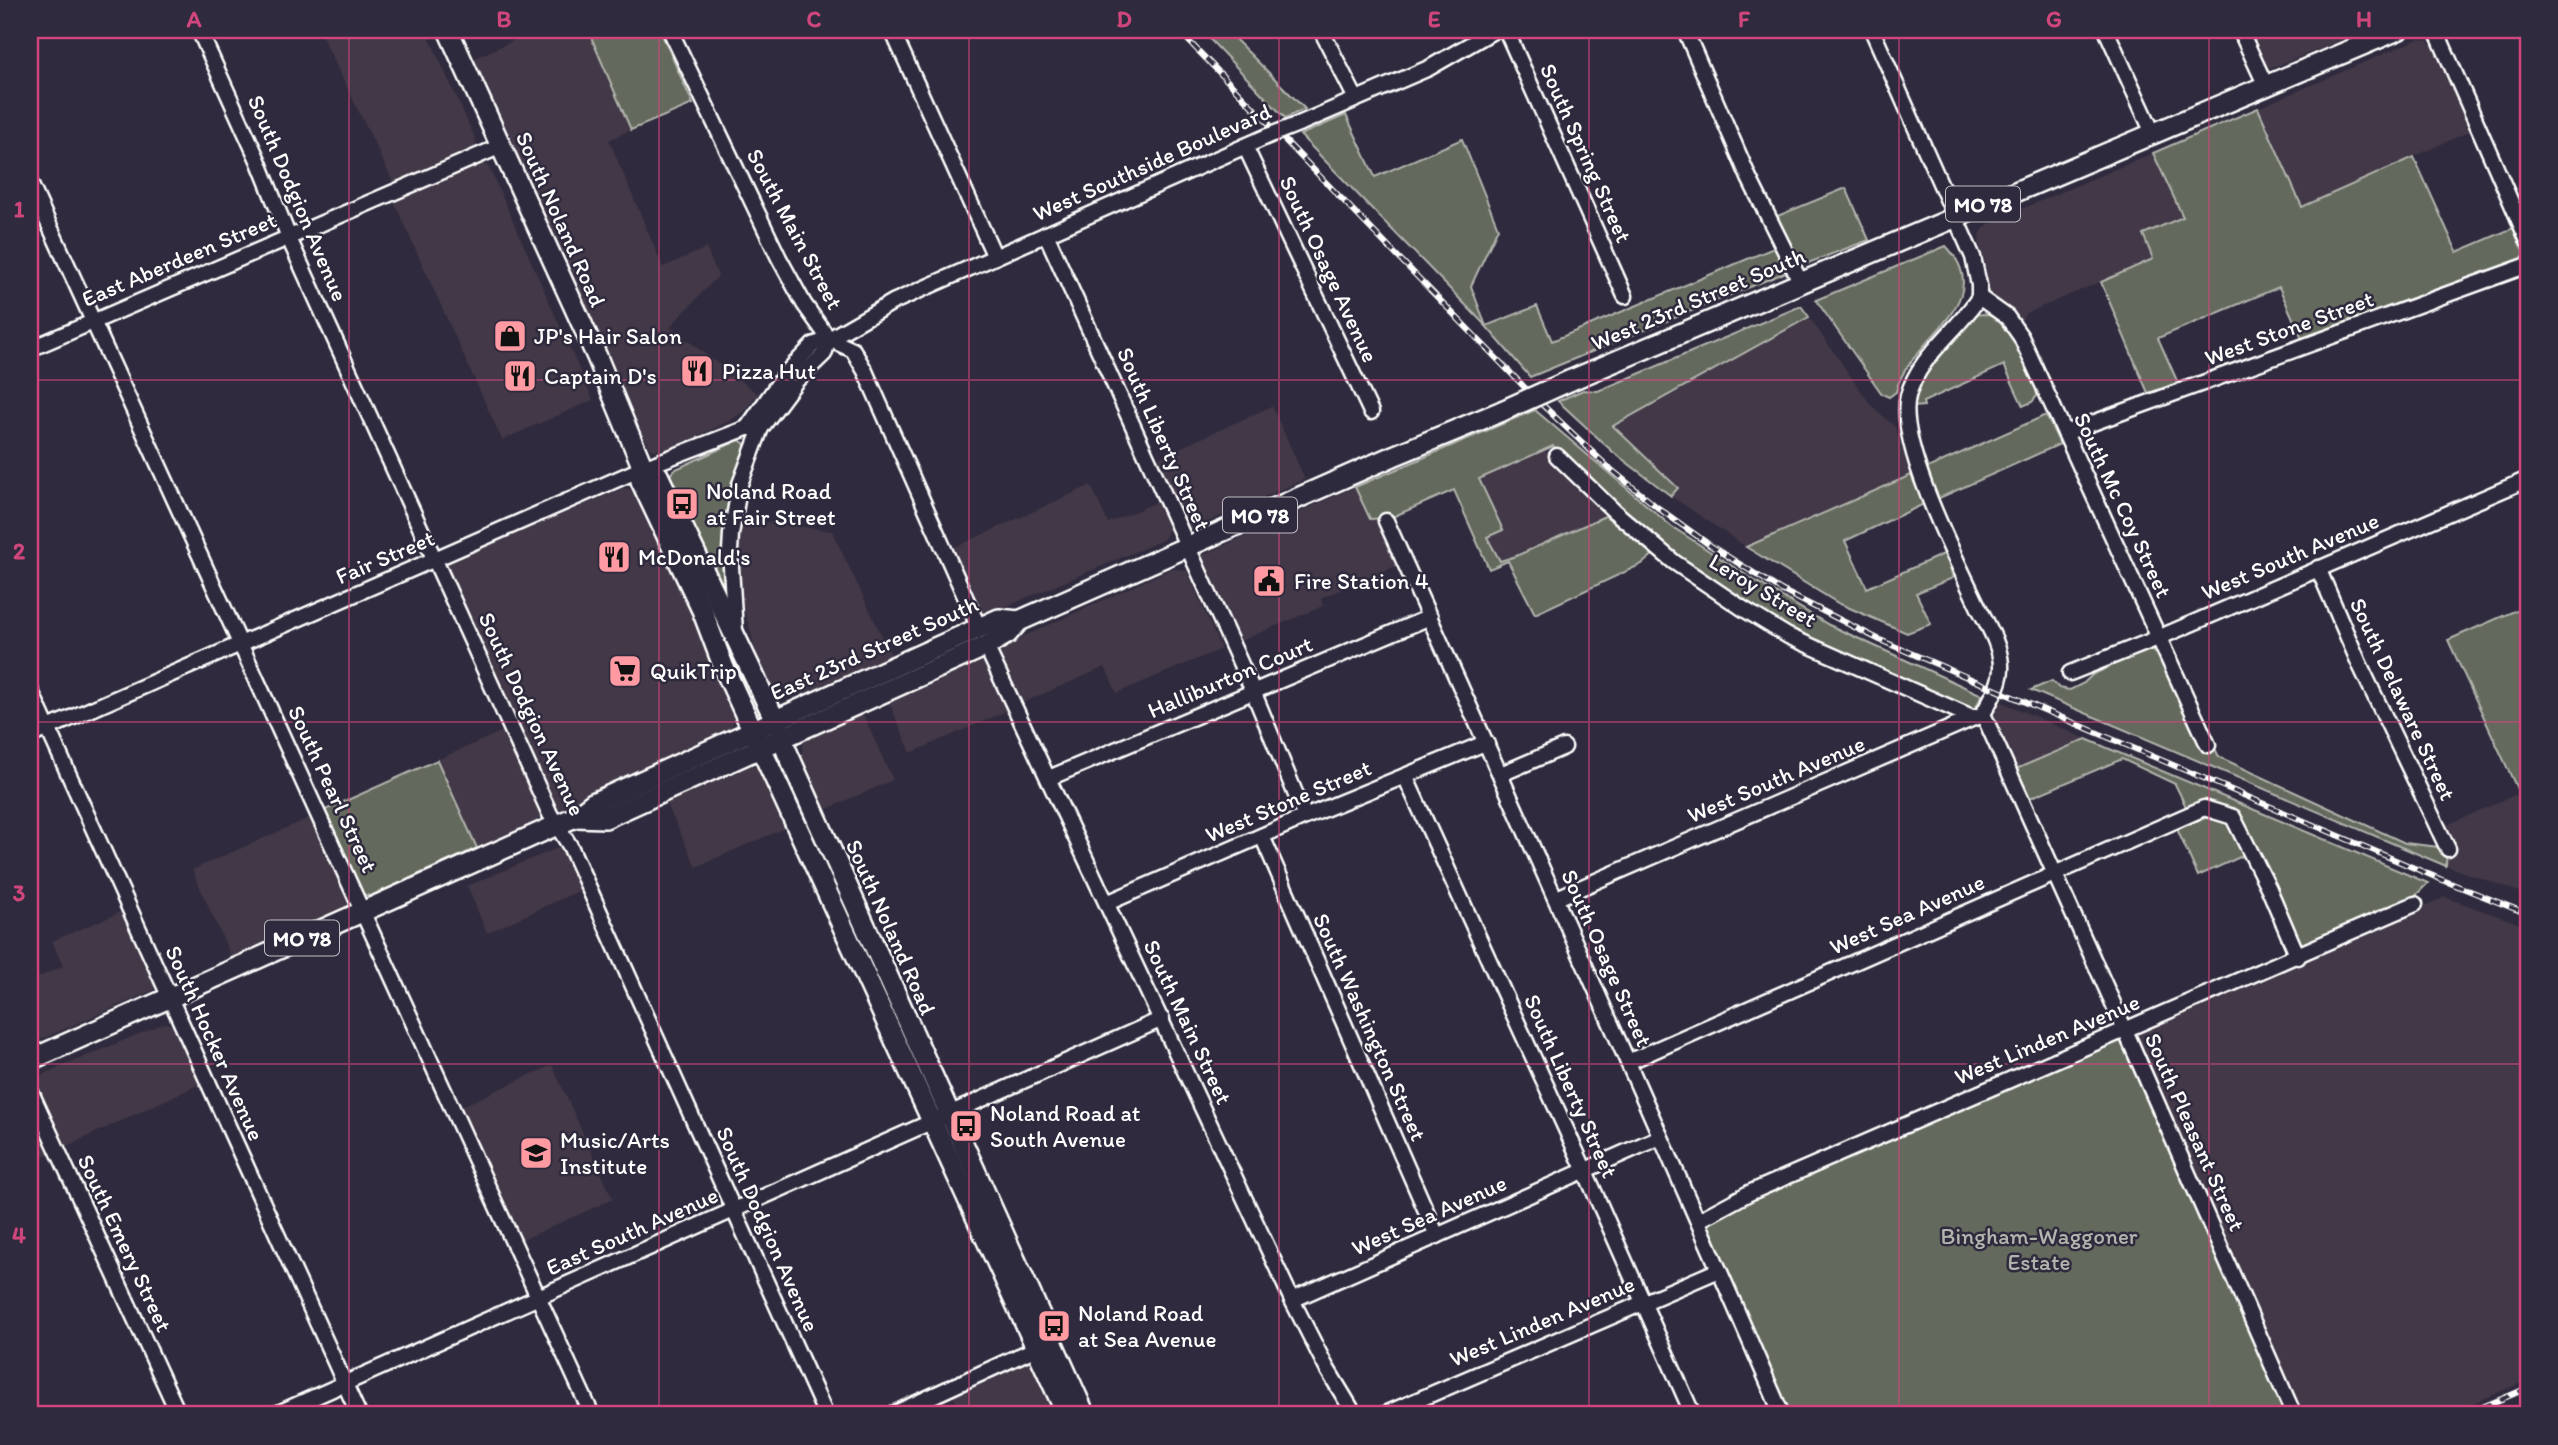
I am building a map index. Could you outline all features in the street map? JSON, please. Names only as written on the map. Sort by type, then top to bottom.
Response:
[{"type":"main road","name":"South Noland Road","points":[[448,30],[597,357],[643,468],[641,481],[696,599],[724,668],[940,1117],[1044,1345],[1085,1415]]},
{"type":"main road","name":"West 23rd Street South","points":[[1019,621],[1800,281],[2398,30]]},
{"type":"main road","name":"South Noland Road","points":[[643,468],[658,475],[778,729],[940,1117]]},
{"type":"main road","name":"East 23rd Street South","points":[[30,1060],[575,817],[605,818],[758,738],[983,637],[999,619],[1019,621]]},
{"type":"main road","name":"South Noland Road","points":[[1044,1345],[1067,1415]]},
{"type":"street","name":"South Dodgion Avenue","points":[[199,30],[258,160],[288,237],[548,810],[570,846],[826,1415]]},
{"type":"street","name":"South Main Street","points":[[670,30],[779,258],[804,304],[829,339],[853,350],[865,371],[983,637],[1292,1300],[1326,1367],[1355,1415]]},
{"type":"street","points":[[892,30],[995,257]]},
{"type":"street","points":[[1321,30],[1356,99]]},
{"type":"street","name":"West Southside Boulevard","points":[[829,339],[893,302],[1245,146],[1429,68],[1495,30]]},
{"type":"street","name":"South Spring Street","points":[[1506,30],[1625,296]]},
{"type":"street","points":[[1685,30],[1749,178],[1800,281]]},
{"type":"street","points":[[1872,30],[1976,264],[1979,297],[1919,370],[1906,408],[1918,470],[1991,631],[2001,664],[1997,686],[1979,716]]},
{"type":"street","points":[[2106,30],[2153,133]]},
{"type":"street","points":[[2240,30],[2266,86]]},
{"type":"street","points":[[2436,30],[2528,241]]},
{"type":"street","name":"East Aberdeen Street","points":[[30,349],[501,146]]},
{"type":"street","name":"South Osage Avenue","points":[[1245,146],[1371,412]]},
{"type":"street","name":"South Pearl Street","points":[[30,183],[592,1415]]},
{"type":"street","name":"South Liberty Street","points":[[1046,234],[1253,691],[1306,817]]},
{"type":"street","name":"West Stone Street","points":[[2065,433],[2528,265]]},
{"type":"street","name":"South Mc Coy Street","points":[[1979,297],[2007,317],[2021,337],[2208,745]]},
{"type":"street","points":[[735,637],[731,534],[754,428],[824,354],[829,339]]},
{"type":"street","name":"Fair Street","points":[[30,736],[643,468],[754,428]]},
{"type":"street","name":"Leroy Street","points":[[1557,456],[1614,511],[1674,562],[1752,615],[1788,636],[1979,716]]},
{"type":"street","name":"West South Avenue","points":[[2070,673],[2528,479]]},
{"type":"street","name":"South Osage Street","points":[[1386,521],[1557,898],[1782,1415]]},
{"type":"street","name":"South Delaware Street","points":[[2318,568],[2359,663],[2448,849]]},
{"type":"street","name":"Halliburton Court","points":[[1049,778],[1430,617]]},
{"type":"street","name":"South Hocker Avenue","points":[[30,690],[359,1415]]},
{"type":"street","name":"West South Avenue","points":[[1557,898],[1979,716]]},
{"type":"street","name":"South Pleasant Street","points":[[1979,716],[2055,873],[2294,1415]]},
{"type":"street","name":"West Stone Street","points":[[1107,903],[1306,817],[1487,744]]},
{"type":"street","points":[[1501,774],[1564,747]]},
{"type":"street","name":"South Liberty Street","points":[[1405,776],[1693,1415]]},
{"type":"street","name":"West Sea Avenue","points":[[1628,1062],[2204,808],[2233,817],[2269,889],[2298,957]]},
{"type":"street","name":"South Washington Street","points":[[1262,836],[1437,1236]]},
{"type":"street","name":"West Linden Avenue","points":[[1699,1220],[1749,1193],[2415,904]]},
{"type":"street","name":"East South Avenue","points":[[274,1415],[1162,1019]]},
{"type":"street","name":"South Emery Street","points":[[30,1090],[179,1415]]},
{"type":"street","name":"West Sea Avenue","points":[[1292,1300],[1660,1137]]},
{"type":"street","name":"West Linden Avenue","points":[[1384,1415],[1719,1270]]},
{"type":"street","points":[[891,1415],[1044,1345]]},
{"type":"street","points":[[2484,1415],[2528,1395]]},
{"type":"shaded area","points":[[319,30],[426,30],[476,140],[475,147],[394,184]]},
{"type":"shaded area","points":[[537,30],[588,30],[631,130],[609,140],[663,267],[706,248],[718,276],[670,327],[758,394],[743,412],[728,422],[663,452],[651,449],[643,435],[473,59]]},
{"type":"shaded area","points":[[2243,30],[2367,30],[2269,69],[2263,67]]},
{"type":"shaded area","points":[[2418,39],[2427,40],[2433,47],[2470,131],[2302,208],[2258,108]]},
{"type":"shaded area","points":[[2153,153],[2183,217],[2154,259],[2025,314],[2021,323],[1989,296],[1979,236],[1984,228],[1993,221]]},
{"type":"shaded area","points":[[477,163],[484,163],[490,169],[593,400],[502,440],[393,200]]},
{"type":"shaded area","points":[[1809,317],[1871,405],[1895,427],[1911,475],[1746,547],[1671,496],[1678,488],[1613,426]]},
{"type":"shaded area","points":[[1272,406],[1305,479],[1189,530],[1183,527],[1153,460]]},
{"type":"shaded area","points":[[1544,450],[1605,516],[1500,561],[1487,537],[1503,530],[1479,479]]},
{"type":"shaded area","points":[[1091,485],[1108,523],[1159,501],[1169,525],[1163,540],[984,616],[979,615],[949,550]]},
{"type":"shaded area","points":[[1355,487],[1370,519],[1378,519],[1399,565],[1321,598],[1323,606],[1236,643],[1200,561],[1203,555]]},
{"type":"shaded area","points":[[624,488],[630,489],[634,494],[732,702],[734,719],[731,728],[720,737],[561,809],[555,809],[446,569],[456,558]]},
{"type":"shaded area","points":[[738,518],[832,531],[891,655],[797,696],[788,697],[773,692],[762,672],[740,596],[735,555]]},
{"type":"shaded area","points":[[1173,568],[1187,571],[1221,649],[1117,693],[1105,667],[1020,704],[996,655],[996,649]]},
{"type":"shaded area","points":[[978,657],[983,660],[1007,711],[911,753],[886,696]]},
{"type":"shaded area","points":[[2000,701],[2086,739],[2016,769],[1993,718]]},
{"type":"shaded area","points":[[860,708],[893,780],[822,811],[801,759],[804,740],[809,731]]},
{"type":"shaded area","points":[[505,730],[542,812],[540,818],[532,824],[477,848],[437,760]]},
{"type":"shaded area","points":[[740,764],[759,767],[767,776],[790,826],[696,867],[663,796]]},
{"type":"shaded area","points":[[2528,789],[2528,895],[2446,866],[2447,848],[2443,827]]},
{"type":"shaded area","points":[[311,817],[349,900],[347,905],[341,910],[231,957],[192,870]]},
{"type":"shaded area","points":[[562,846],[585,888],[487,933],[467,886]]},
{"type":"shaded area","points":[[2445,897],[2528,927],[2528,1380],[2445,1415],[2303,1415],[2138,1040],[2139,1035]]},
{"type":"shaded area","points":[[123,911],[155,983],[154,990],[30,1044],[30,981],[63,966],[52,941]]},
{"type":"shaded area","points":[[165,1023],[172,1025],[177,1032],[200,1084],[63,1148],[35,1087],[38,1079],[46,1073]]},
{"type":"shaded area","name":"Music/Arts Institute","points":[[552,1065],[613,1199],[520,1241],[460,1107]]},
{"type":"shaded area","points":[[30,1100],[54,1152],[30,1163]]},
{"type":"shaded area","points":[[1029,1362],[1036,1369],[1057,1415],[962,1415],[953,1395]]},
{"type":"green space","points":[[588,30],[660,30],[693,104],[631,130]]},
{"type":"green space","points":[[1201,30],[1226,30],[1305,109],[1285,118]]},
{"type":"green space","points":[[2258,108],[2302,207],[2414,157],[2457,252],[2513,228],[2524,254],[2523,260],[2302,339],[2279,287],[2158,338],[2178,383],[2148,393],[2101,282],[2153,259],[2143,234],[2183,217],[2153,153]]},
{"type":"green space","points":[[1346,115],[1375,177],[1462,139],[1498,228],[1471,286],[1486,326],[1300,135]]},
{"type":"green space","points":[[1846,188],[1869,240],[1808,263],[1799,261],[1775,217]]},
{"type":"green space","points":[[1946,246],[1960,267],[1963,286],[1957,304],[1916,355],[1903,373],[1896,392],[1889,397],[1882,394],[1816,300]]},
{"type":"green space","points":[[1776,247],[1785,265],[1784,273],[1530,377],[1486,326],[1537,306],[1552,341]]},
{"type":"green space","points":[[1801,306],[1809,317],[1613,426],[1678,488],[1671,496],[1613,452],[1558,401],[1583,390],[1598,391]]},
{"type":"green space","points":[[1983,314],[2003,324],[2010,333],[2023,355],[2037,396],[2023,406],[2004,365],[1923,402],[1924,406],[1913,407],[1921,382],[1937,358],[1975,315]]},
{"type":"green space","points":[[1535,410],[1671,526],[1829,625],[1982,695],[1976,707],[1969,711],[1858,663],[1751,608],[1673,552],[1553,446],[1479,479],[1503,530],[1487,537],[1500,561],[1605,516],[1655,553],[1642,564],[1535,614],[1508,561],[1489,569],[1454,490],[1390,518],[1370,519],[1355,487]]},
{"type":"green space","points":[[2046,415],[2060,444],[1935,500],[1925,469]]},
{"type":"green space","points":[[739,440],[747,450],[726,524],[724,559],[730,600],[726,601],[669,476],[674,470]]},
{"type":"green space","points":[[1911,475],[1924,504],[1845,541],[1867,588],[1946,553],[1953,578],[1916,593],[1931,624],[1907,633],[1838,603],[1746,547]]},
{"type":"green space","points":[[2528,605],[2528,789],[2519,793],[2448,640]]},
{"type":"green space","points":[[2151,650],[2158,655],[2194,733],[2212,742],[2219,757],[2405,843],[2447,848],[2446,866],[2031,690],[2052,681],[2059,688],[2070,690],[2084,683],[2092,675],[2142,651]]},
{"type":"green space","points":[[2086,739],[2428,883],[2405,901],[2298,949],[2271,881],[2239,813],[2205,803],[2188,811],[2175,784],[2122,759],[2030,798],[2016,769]]},
{"type":"green space","points":[[437,760],[477,848],[371,896],[360,894],[323,811]]},
{"type":"green space","points":[[2208,817],[2229,825],[2249,853],[2198,876],[2177,829]]},
{"type":"green space","name":"Bingham-Waggoner Estate","points":[[2125,1030],[2294,1415],[1783,1415],[1699,1220]]},
{"type":"railway","points":[[1178,30],[1532,395],[1607,466],[1711,546],[1781,590],[1880,640],[2528,914]]},
{"type":"railway","points":[[2463,1415],[2528,1388]]},
{"type":"place","name":"JP's Hair Salon","points":[[510,336]]},
{"type":"place","name":"Pizza Hut","points":[[697,371]]},
{"type":"place","name":"Captain D's","points":[[520,376]]},
{"type":"place","name":"Noland Road at Fair Street","points":[[682,504]]},
{"type":"place","name":"McDonald's","points":[[614,557]]},
{"type":"place","name":"Fire Station 4","points":[[1269,581]]},
{"type":"place","name":"QuikTrip","points":[[625,671]]},
{"type":"place","name":"Noland Road at South Avenue","points":[[966,1126]]},
{"type":"place","name":"Music/Arts Institute","points":[[536,1153]]},
{"type":"place","name":"Noland Road at Sea Avenue","points":[[1054,1326]]}]
